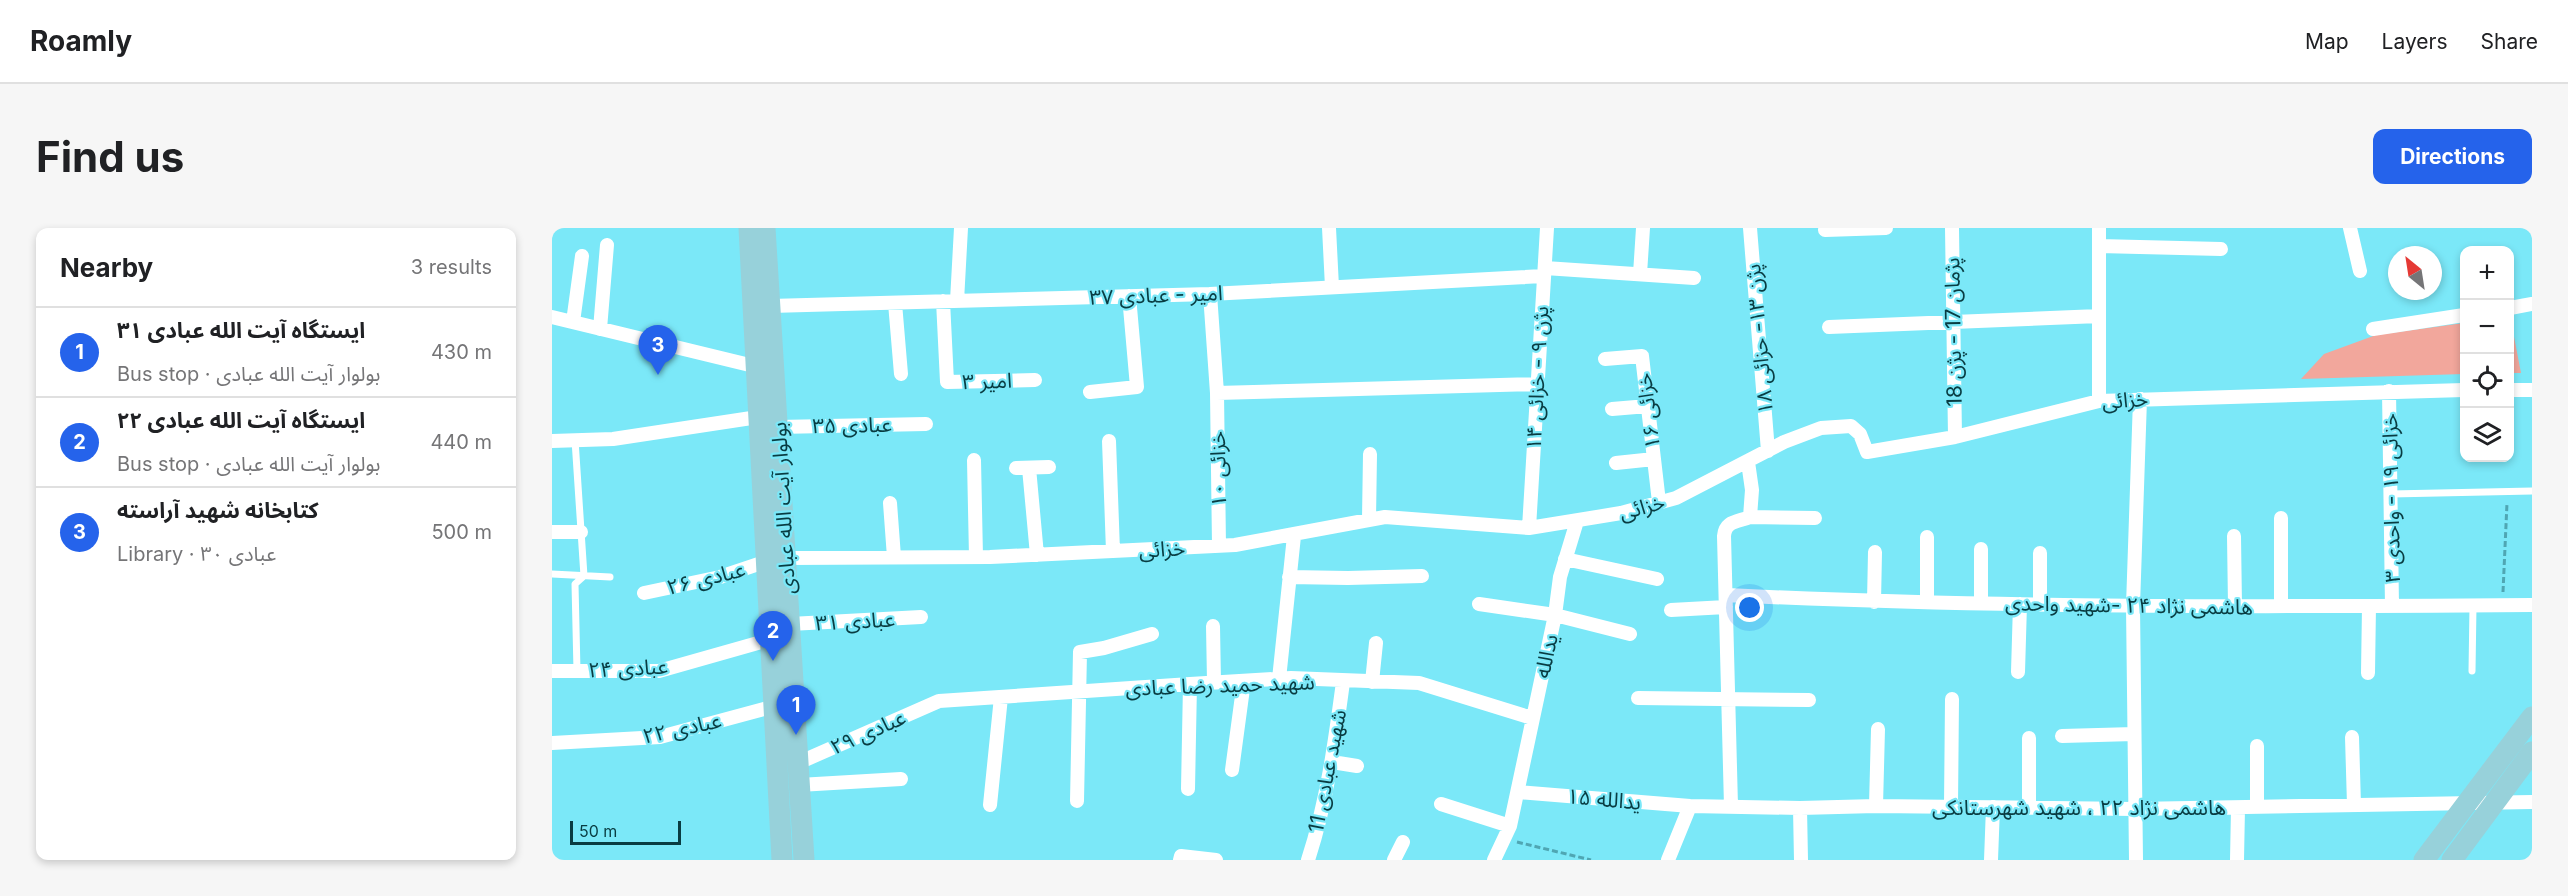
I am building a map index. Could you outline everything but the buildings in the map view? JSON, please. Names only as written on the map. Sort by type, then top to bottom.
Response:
[{"type":"main road","name":"بولوار آیت الله عبادی","points":[[749,228],[765,368],[778,427],[772,639],[782,860]]},
{"type":"main road","name":"بولوار آیت الله عبادی","points":[[765,228],[770,306],[758,417],[776,560],[790,624],[804,860]]},
{"type":"main road","points":[[2424,860],[2532,717]]},
{"type":"main road","points":[[2452,860],[2532,752]]},
{"type":"street","points":[[950,301],[961,228]]},
{"type":"street","points":[[1329,228],[1332,287]]},
{"type":"street","name":"پژن ۹ - خزائی ۱۴","points":[[1529,528],[1547,228]]},
{"type":"street","points":[[1640,274],[1643,228]]},
{"type":"street","name":"پژن ۱۳- حزائی ۱۸","points":[[1750,228],[1768,451]]},
{"type":"street","points":[[1825,230],[1886,228]]},
{"type":"street","name":"پژمان 17 - پژن 18","points":[[1952,228],[1955,437]]},
{"type":"street","points":[[2099,228],[2099,401]]},
{"type":"street","points":[[2350,228],[2360,271]]},
{"type":"street","points":[[600,329],[607,244]]},
{"type":"street","points":[[2099,246],[2221,249]]},
{"type":"street","points":[[573,322],[582,256]]},
{"type":"street","name":"امیر - عبادی ۳۷","points":[[770,306],[1210,294],[1544,272],[1640,274],[1694,278]]},
{"type":"street","name":"خزائی ۱۰","points":[[1210,294],[1217,393],[1219,546]]},
{"type":"street","points":[[1090,392],[1137,387],[1130,296]]},
{"type":"street","name":"امیر ۳","points":[[950,301],[947,382],[1035,380]]},
{"type":"street","points":[[895,303],[901,374]]},
{"type":"street","points":[[2514,307],[2532,304]]},
{"type":"street","points":[[552,316],[765,368]]},
{"type":"street","points":[[1829,327],[2099,316]]},
{"type":"street","points":[[2373,329],[2460,316]]},
{"type":"street","name":"خزائی ۱۶","points":[[1605,359],[1642,356],[1659,502]]},
{"type":"street","points":[[1217,393],[1539,384]]},
{"type":"street","name":"خزائی","points":[[776,560],[976,557],[1219,546],[1294,536],[1386,517],[1529,528],[1621,513],[1676,498],[1768,451],[1821,428],[1851,426],[1860,434],[1867,452],[1955,437],[2099,401],[2460,390]]},
{"type":"street","points":[[2514,390],[2532,390]]},
{"type":"street","name":"خزائی ۱۹ - واحدی ۳","points":[[2389,391],[2392,606]]},
{"type":"street","points":[[2136,860],[2133,606],[2140,399]]},
{"type":"street","points":[[1611,409],[1648,406]]},
{"type":"street","points":[[552,441],[613,439],[758,417]]},
{"type":"street","name":"عبادی ۳۵","points":[[778,427],[926,424]]},
{"type":"street","points":[[1109,441],[1113,551]]},
{"type":"street","points":[[1370,454],[1370,519]]},
{"type":"street","points":[[1616,463],[1654,459]]},
{"type":"street","points":[[974,460],[976,557]]},
{"type":"street","points":[[1748,462],[1752,490],[1750,517]]},
{"type":"street","points":[[1037,555],[1023,468],[1049,467]]},
{"type":"street","points":[[890,502],[894,557]]},
{"type":"street","points":[[1731,806],[1724,529],[1728,524],[1750,517],[1815,518]]},
{"type":"street","points":[[2281,606],[2282,518]]},
{"type":"street","name":"یدالله","points":[[1494,860],[1507,833],[1518,792],[1565,559],[1577,521]]},
{"type":"street","points":[[552,532],[581,532]]},
{"type":"street","points":[[1278,679],[1294,536]]},
{"type":"street","points":[[2234,536],[2235,606]]},
{"type":"street","points":[[1927,537],[1927,602]]},
{"type":"street","points":[[1981,549],[1981,603]]},
{"type":"street","points":[[1874,602],[1875,552]]},
{"type":"street","points":[[2040,553],[2040,604]]},
{"type":"street","points":[[1565,559],[1657,579]]},
{"type":"street","name":"عبادی ۲۶","points":[[644,593],[720,577],[776,560]]},
{"type":"street","points":[[1289,577],[1422,576]]},
{"type":"street","name":"هاشمی نژاد ۲۴ -شهید واحدی","points":[[1671,610],[1726,601],[2133,606],[2532,605]]},
{"type":"street","points":[[1479,604],[1555,615],[1630,634]]},
{"type":"street","points":[[2018,672],[2020,604]]},
{"type":"street","points":[[2368,673],[2369,606]]},
{"type":"street","name":"عبادی ۳۱","points":[[790,624],[921,617]]},
{"type":"street","points":[[1213,626],[1214,682]]},
{"type":"street","points":[[1077,801],[1080,652],[1104,648],[1152,634]]},
{"type":"street","name":"عبادی ۲۴","points":[[552,671],[659,671],[772,639]]},
{"type":"street","points":[[1372,682],[1376,643]]},
{"type":"street","name":"شهید حمید رضا عبادی","points":[[939,701],[1278,679],[1419,683],[1532,718]]},
{"type":"street","points":[[1232,770],[1244,681]]},
{"type":"street","name":"شهید عبادی 11","points":[[1308,860],[1320,825],[1332,762],[1343,682]]},
{"type":"street","points":[[1188,789],[1190,684]]},
{"type":"street","points":[[990,805],[1002,697]]},
{"type":"street","points":[[1638,698],[1727,697],[1809,700]]},
{"type":"street","points":[[1952,699],[1952,806]]},
{"type":"street","name":"عبادی ۲۹","points":[[798,763],[939,701]]},
{"type":"street","name":"عبادی ۲۲","points":[[552,743],[660,737],[776,706]]},
{"type":"street","points":[[1876,806],[1878,729]]},
{"type":"street","points":[[2062,736],[2134,734]]},
{"type":"street","points":[[2352,737],[2354,805]]},
{"type":"street","points":[[2029,738],[2029,808]]},
{"type":"street","points":[[2257,746],[2257,807]]},
{"type":"street","points":[[1332,762],[1357,766]]},
{"type":"street","points":[[800,785],[901,779]]},
{"type":"street","name":"یدالله ۱۵","points":[[1518,792],[1690,806]]},
{"type":"street","name":"هاشمی نژاد ۲۲ ، شهید شهرستانکی","points":[[1690,806],[2134,809],[2532,802]]},
{"type":"street","points":[[1441,804],[1507,833]]},
{"type":"street","points":[[1668,860],[1690,806]]},
{"type":"street","points":[[1991,860],[1993,807]]},
{"type":"street","points":[[2237,860],[2238,807]]},
{"type":"street","points":[[1800,808],[1801,860]]},
{"type":"street","points":[[1394,860],[1403,842]]},
{"type":"street","points":[[1180,860],[1181,856],[1216,860]]},
{"type":"lane","points":[[575,440],[584,576],[575,585],[577,671]]},
{"type":"lane","points":[[2391,494],[2532,492]]},
{"type":"lane","points":[[552,574],[610,577]]},
{"type":"lane","points":[[2472,671],[2474,606]]},
{"type":"path","points":[[2502,605],[2507,492]]},
{"type":"path","points":[[1507,833],[1592,860]]},
{"type":"shaded area","points":[[2460,324],[2460,374],[2301,379],[2324,354],[2376,335]]},
{"type":"shaded area","points":[[2514,337],[2521,373],[2514,373]]},
{"type":"place","name":"کتابخانه شهید آراسته","points":[[658,375]]},
{"type":"place","name":"ایستگاه آیت الله عبادی ۲۲","points":[[773,661]]},
{"type":"place","name":"ایستگاه آیت الله عبادی ۳۱","points":[[796,735]]}]
